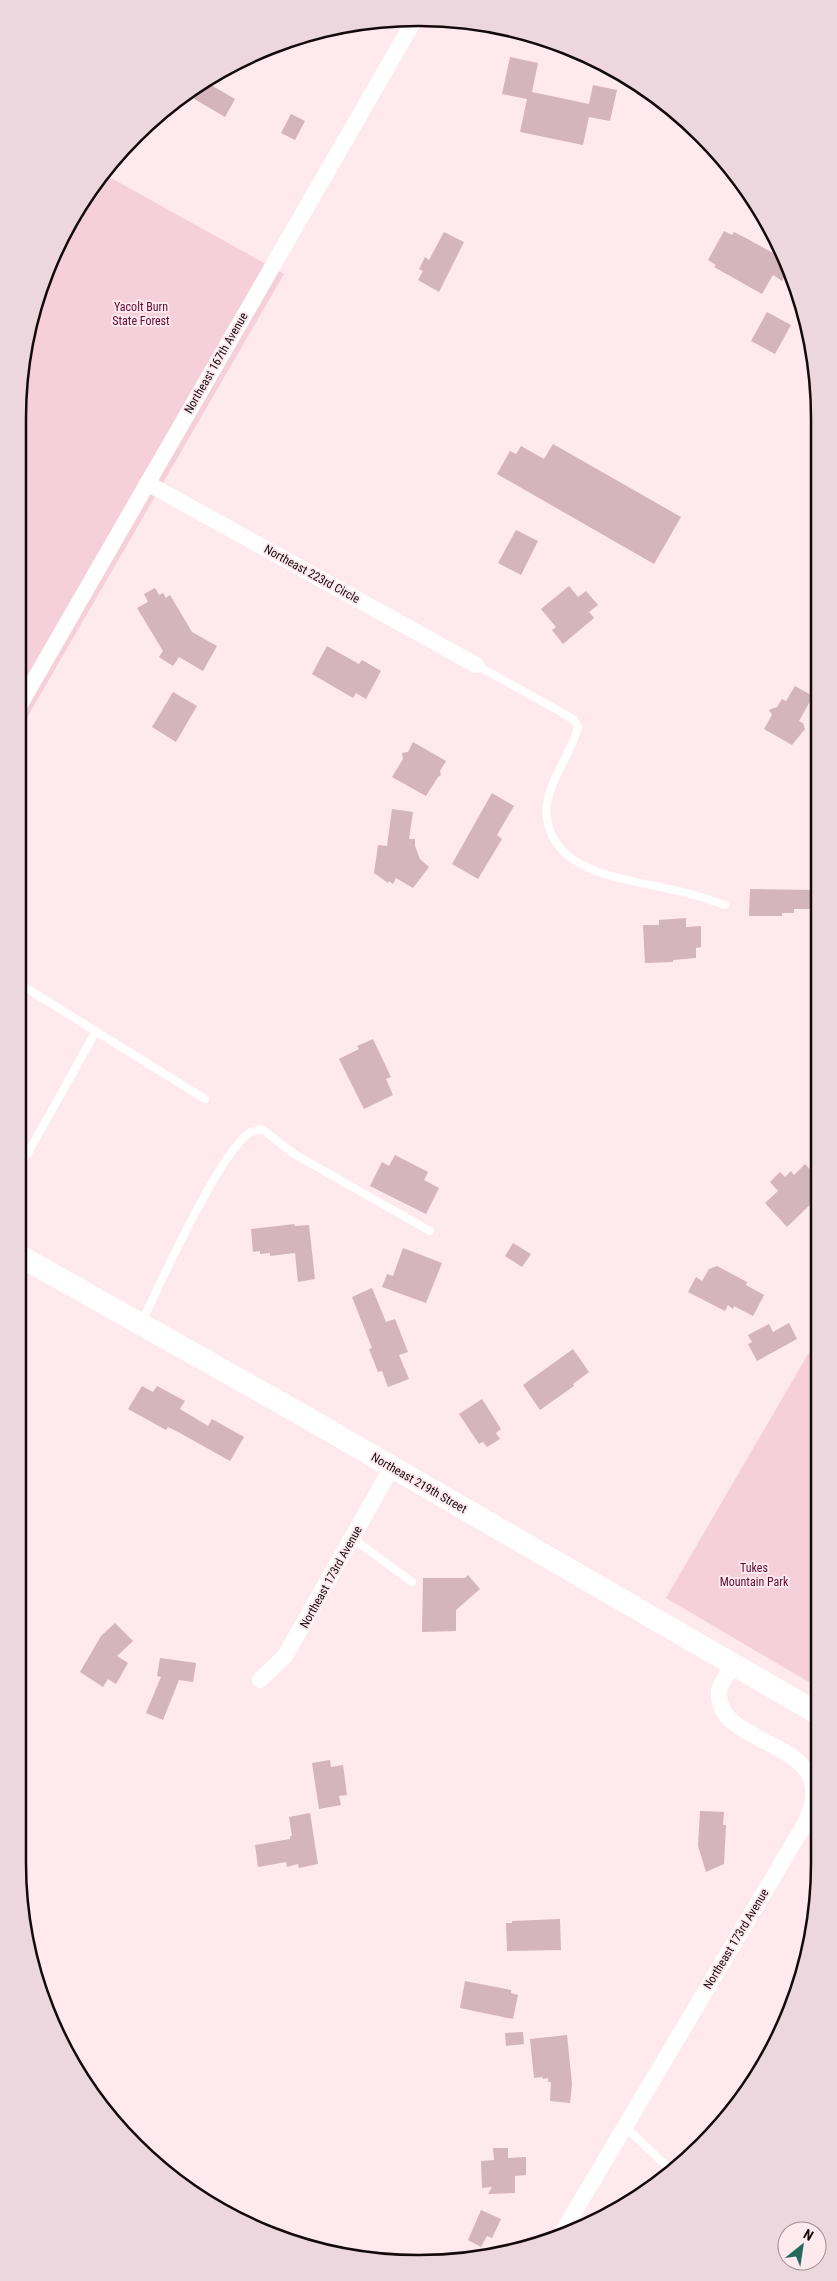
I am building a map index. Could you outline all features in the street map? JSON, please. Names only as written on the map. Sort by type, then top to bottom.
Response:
[{"type":"street","name":"Northeast 167th Avenue","points":[[26,694],[147,482],[262,273],[412,26]]},
{"type":"street","name":"Northeast 223rd Circle","points":[[147,482],[476,665]]},
{"type":"street","name":"Northeast 219th Street","points":[[26,1260],[392,1467],[811,1709]]},
{"type":"street","name":"Northeast 173rd Avenue","points":[[260,1680],[285,1656],[392,1467]]},
{"type":"street","name":"Northeast 173rd Avenue","points":[[734,1664],[719,1690],[721,1707],[731,1722],[800,1763],[810,1779],[811,1786]]},
{"type":"street","name":"Northeast 173rd Avenue","points":[[566,2226],[806,1822],[811,1806]]},
{"type":"lane","points":[[476,665],[561,712],[574,720],[578,726],[574,744],[555,780],[547,804],[546,818],[553,838],[564,853],[583,866],[609,876],[678,891],[725,905]]},
{"type":"lane","points":[[26,988],[206,1099]]},
{"type":"lane","points":[[26,1155],[96,1031]]},
{"type":"lane","points":[[140,1325],[214,1178],[237,1145],[250,1132],[262,1129],[294,1154],[430,1231]]},
{"type":"lane","points":[[352,1538],[412,1582]]},
{"type":"lane","points":[[625,2127],[667,2166]]},
{"type":"green space","name":"Yacolt Burn State Forest","points":[[109,177],[284,274],[26,719],[27,393],[34,342],[47,292],[56,268],[79,222]]},
{"type":"green space","name":"Tukes Mountain Park","points":[[811,1349],[811,1683],[666,1598]]},
{"type":"building","points":[[510,57],[538,63],[532,92],[589,104],[593,85],[617,90],[610,121],[589,117],[583,145],[520,132],[527,99],[502,94]]},
{"type":"building","points":[[212,85],[235,99],[225,117],[193,98]]},
{"type":"building","points":[[291,114],[305,121],[295,140],[281,133]]},
{"type":"building","points":[[724,231],[732,235],[734,232],[774,254],[784,277],[782,281],[773,275],[762,294],[714,267],[716,265],[708,260]]},
{"type":"building","points":[[444,232],[464,242],[439,292],[418,280],[423,271],[419,269],[425,257],[429,260]]},
{"type":"building","points":[[767,312],[791,325],[775,354],[751,341]]},
{"type":"building","points":[[553,444],[681,517],[654,564],[497,474],[510,451],[516,454],[521,446],[544,459]]},
{"type":"building","points":[[516,530],[538,541],[521,575],[498,563]]},
{"type":"building","points":[[569,586],[578,597],[586,591],[598,605],[589,612],[594,618],[563,644],[552,630],[556,627],[541,609]]},
{"type":"building","points":[[155,588],[159,595],[163,593],[166,598],[170,595],[192,632],[217,646],[203,671],[179,657],[173,666],[159,657],[163,651],[137,608],[148,602],[144,594]]},
{"type":"building","points":[[327,646],[359,664],[362,660],[381,671],[366,699],[356,693],[353,698],[312,674]]},
{"type":"building","points":[[795,686],[811,695],[811,700],[799,721],[803,723],[805,729],[792,745],[764,729],[772,715],[769,710],[777,707],[782,699],[786,701]]},
{"type":"building","points":[[173,692],[197,706],[176,742],[152,727]]},
{"type":"building","points":[[413,742],[446,761],[440,771],[441,775],[426,796],[392,777],[403,759],[402,753],[408,752]]},
{"type":"building","points":[[492,793],[514,806],[497,835],[502,839],[478,879],[452,864]]},
{"type":"building","points":[[392,809],[413,812],[409,839],[415,839],[415,846],[420,859],[429,867],[413,888],[396,878],[393,884],[389,881],[388,883],[374,873],[378,845],[387,846]]},
{"type":"building","points":[[750,889],[811,890],[811,909],[794,909],[794,913],[782,913],[782,916],[749,916]]},
{"type":"building","points":[[686,918],[686,927],[701,926],[701,947],[696,948],[696,958],[673,960],[673,962],[645,963],[643,925],[659,925],[659,920]]},
{"type":"building","points":[[373,1039],[391,1077],[386,1079],[393,1095],[364,1109],[339,1059],[359,1049],[357,1046]]},
{"type":"building","points":[[395,1155],[428,1172],[424,1180],[439,1188],[426,1214],[370,1186],[382,1162],[389,1166]]},
{"type":"building","points":[[805,1164],[811,1170],[811,1204],[787,1227],[765,1203],[778,1191],[770,1182],[780,1172],[785,1177],[791,1171],[794,1175]]},
{"type":"building","points":[[294,1224],[295,1226],[309,1225],[315,1279],[298,1282],[295,1253],[270,1256],[270,1253],[260,1254],[260,1251],[253,1252],[251,1229]]},
{"type":"building","points":[[513,1243],[531,1254],[522,1267],[505,1256]]},
{"type":"building","points":[[403,1248],[442,1263],[426,1303],[382,1287],[387,1274],[393,1276]]},
{"type":"building","points":[[717,1266],[747,1282],[746,1285],[764,1295],[753,1316],[734,1306],[733,1309],[728,1305],[725,1311],[688,1292],[696,1277],[702,1281],[709,1269]]},
{"type":"building","points":[[372,1288],[386,1322],[395,1319],[408,1352],[399,1355],[409,1379],[388,1387],[382,1371],[378,1372],[369,1349],[372,1348],[352,1297]]},
{"type":"building","points":[[789,1323],[797,1339],[757,1361],[748,1344],[752,1342],[748,1335],[769,1324],[773,1332]]},
{"type":"building","points":[[573,1349],[589,1372],[573,1384],[574,1386],[540,1410],[523,1385]]},
{"type":"building","points":[[142,1386],[153,1392],[157,1386],[185,1401],[180,1409],[208,1426],[212,1419],[244,1437],[230,1461],[180,1433],[168,1427],[166,1430],[128,1409]]},
{"type":"building","points":[[482,1399],[501,1429],[496,1433],[500,1439],[487,1447],[483,1442],[479,1444],[459,1414]]},
{"type":"building","points":[[468,1575],[480,1589],[456,1610],[456,1631],[422,1632],[423,1578],[465,1578]]},
{"type":"building","points":[[115,1623],[133,1641],[117,1656],[128,1663],[116,1684],[108,1679],[103,1687],[80,1672],[101,1636]]},
{"type":"building","points":[[160,1658],[196,1663],[193,1682],[179,1680],[163,1720],[146,1713],[161,1677],[157,1676]]},
{"type":"building","points":[[330,1760],[331,1767],[343,1765],[347,1795],[339,1796],[341,1805],[319,1809],[312,1763]]},
{"type":"building","points":[[700,1811],[724,1812],[723,1825],[726,1825],[724,1864],[706,1872],[698,1846]]},
{"type":"building","points":[[310,1813],[318,1864],[299,1868],[298,1864],[287,1867],[286,1862],[258,1867],[255,1845],[290,1839],[290,1836],[292,1836],[289,1817]]},
{"type":"building","points":[[560,1919],[561,1950],[507,1951],[506,1923],[512,1923],[512,1921]]},
{"type":"building","points":[[465,1981],[511,1990],[511,1993],[518,1995],[513,2019],[460,2008]]},
{"type":"building","points":[[523,2032],[524,2044],[506,2046],[505,2033]]},
{"type":"building","points":[[567,2035],[572,2084],[570,2103],[550,2101],[551,2082],[548,2082],[548,2078],[534,2078],[530,2039]]},
{"type":"building","points":[[493,2148],[508,2148],[508,2158],[526,2157],[526,2175],[515,2176],[515,2193],[488,2194],[492,2187],[482,2188],[481,2161],[494,2160]]},
{"type":"building","points":[[481,2210],[501,2219],[492,2238],[487,2236],[481,2247],[468,2240]]}]
